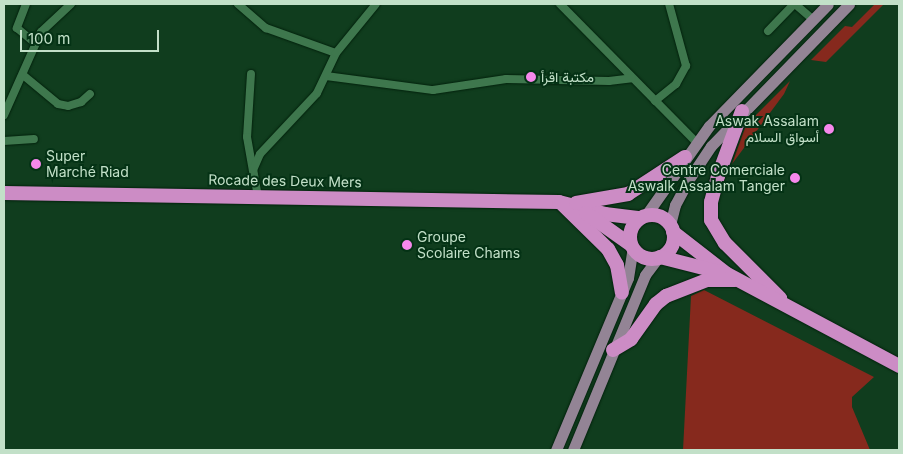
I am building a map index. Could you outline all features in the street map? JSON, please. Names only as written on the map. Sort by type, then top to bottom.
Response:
[{"type":"highway","points":[[742,111],[718,176],[711,202],[711,220],[725,243],[788,306]]},
{"type":"highway","points":[[566,203],[628,194],[685,157]]},
{"type":"highway","name":"Rocade des Deux Mers","points":[[4,193],[566,203],[605,214],[643,217],[660,216],[672,228],[733,277],[899,366]]},
{"type":"highway","points":[[566,203],[608,249],[617,265],[622,293]]},
{"type":"highway","name":"Rocade des Deux Mers","points":[[566,203],[585,213],[632,246],[641,256],[659,258],[733,277]]},
{"type":"highway","points":[[632,246],[631,230],[643,217]]},
{"type":"highway","points":[[659,258],[672,245],[672,228]]},
{"type":"highway","points":[[613,350],[631,339],[656,304],[666,296],[707,280],[733,277]]},
{"type":"main road","points":[[643,217],[696,142],[828,4]]},
{"type":"main road","points":[[672,228],[675,205],[700,160],[742,111],[849,4]]},
{"type":"main road","points":[[556,450],[622,293],[631,267],[632,246]]},
{"type":"main road","points":[[573,450],[645,275],[659,258]]},
{"type":"street","points":[[26,4],[17,28],[35,43]]},
{"type":"street","points":[[4,115],[41,32],[71,4]]},
{"type":"street","points":[[238,4],[266,28],[336,52]]},
{"type":"street","points":[[253,170],[260,154],[311,100],[326,76],[336,52],[376,4]]},
{"type":"street","points":[[560,4],[696,142]]},
{"type":"street","points":[[655,101],[676,84],[685,72],[669,4]]},
{"type":"street","points":[[768,31],[794,4],[812,19]]},
{"type":"street","points":[[250,74],[247,137],[258,197]]},
{"type":"street","points":[[22,75],[58,104],[68,106],[81,102],[90,94]]},
{"type":"street","points":[[326,76],[433,90],[506,80],[609,81],[632,78]]},
{"type":"street","points":[[4,141],[34,139]]},
{"type":"shaded area","points":[[875,4],[884,4],[826,62],[811,60],[845,26],[852,27]]},
{"type":"shaded area","points":[[790,81],[784,94],[732,164],[746,125]]},
{"type":"shaded area","points":[[704,290],[874,377],[852,397],[852,407],[870,450],[683,450],[691,296]]},
{"type":"place","name":"مكتبة اقرأ","points":[[531,77]]},
{"type":"place","name":"Aswak Assalam أسواق السلام","points":[[829,129]]},
{"type":"place","name":"Super Marché Riad","points":[[36,164]]},
{"type":"place","name":"Centre Comerciale Aswalk Assalam Tanger","points":[[795,178]]},
{"type":"place","name":"Groupe Scolaire Chams","points":[[407,245]]}]
